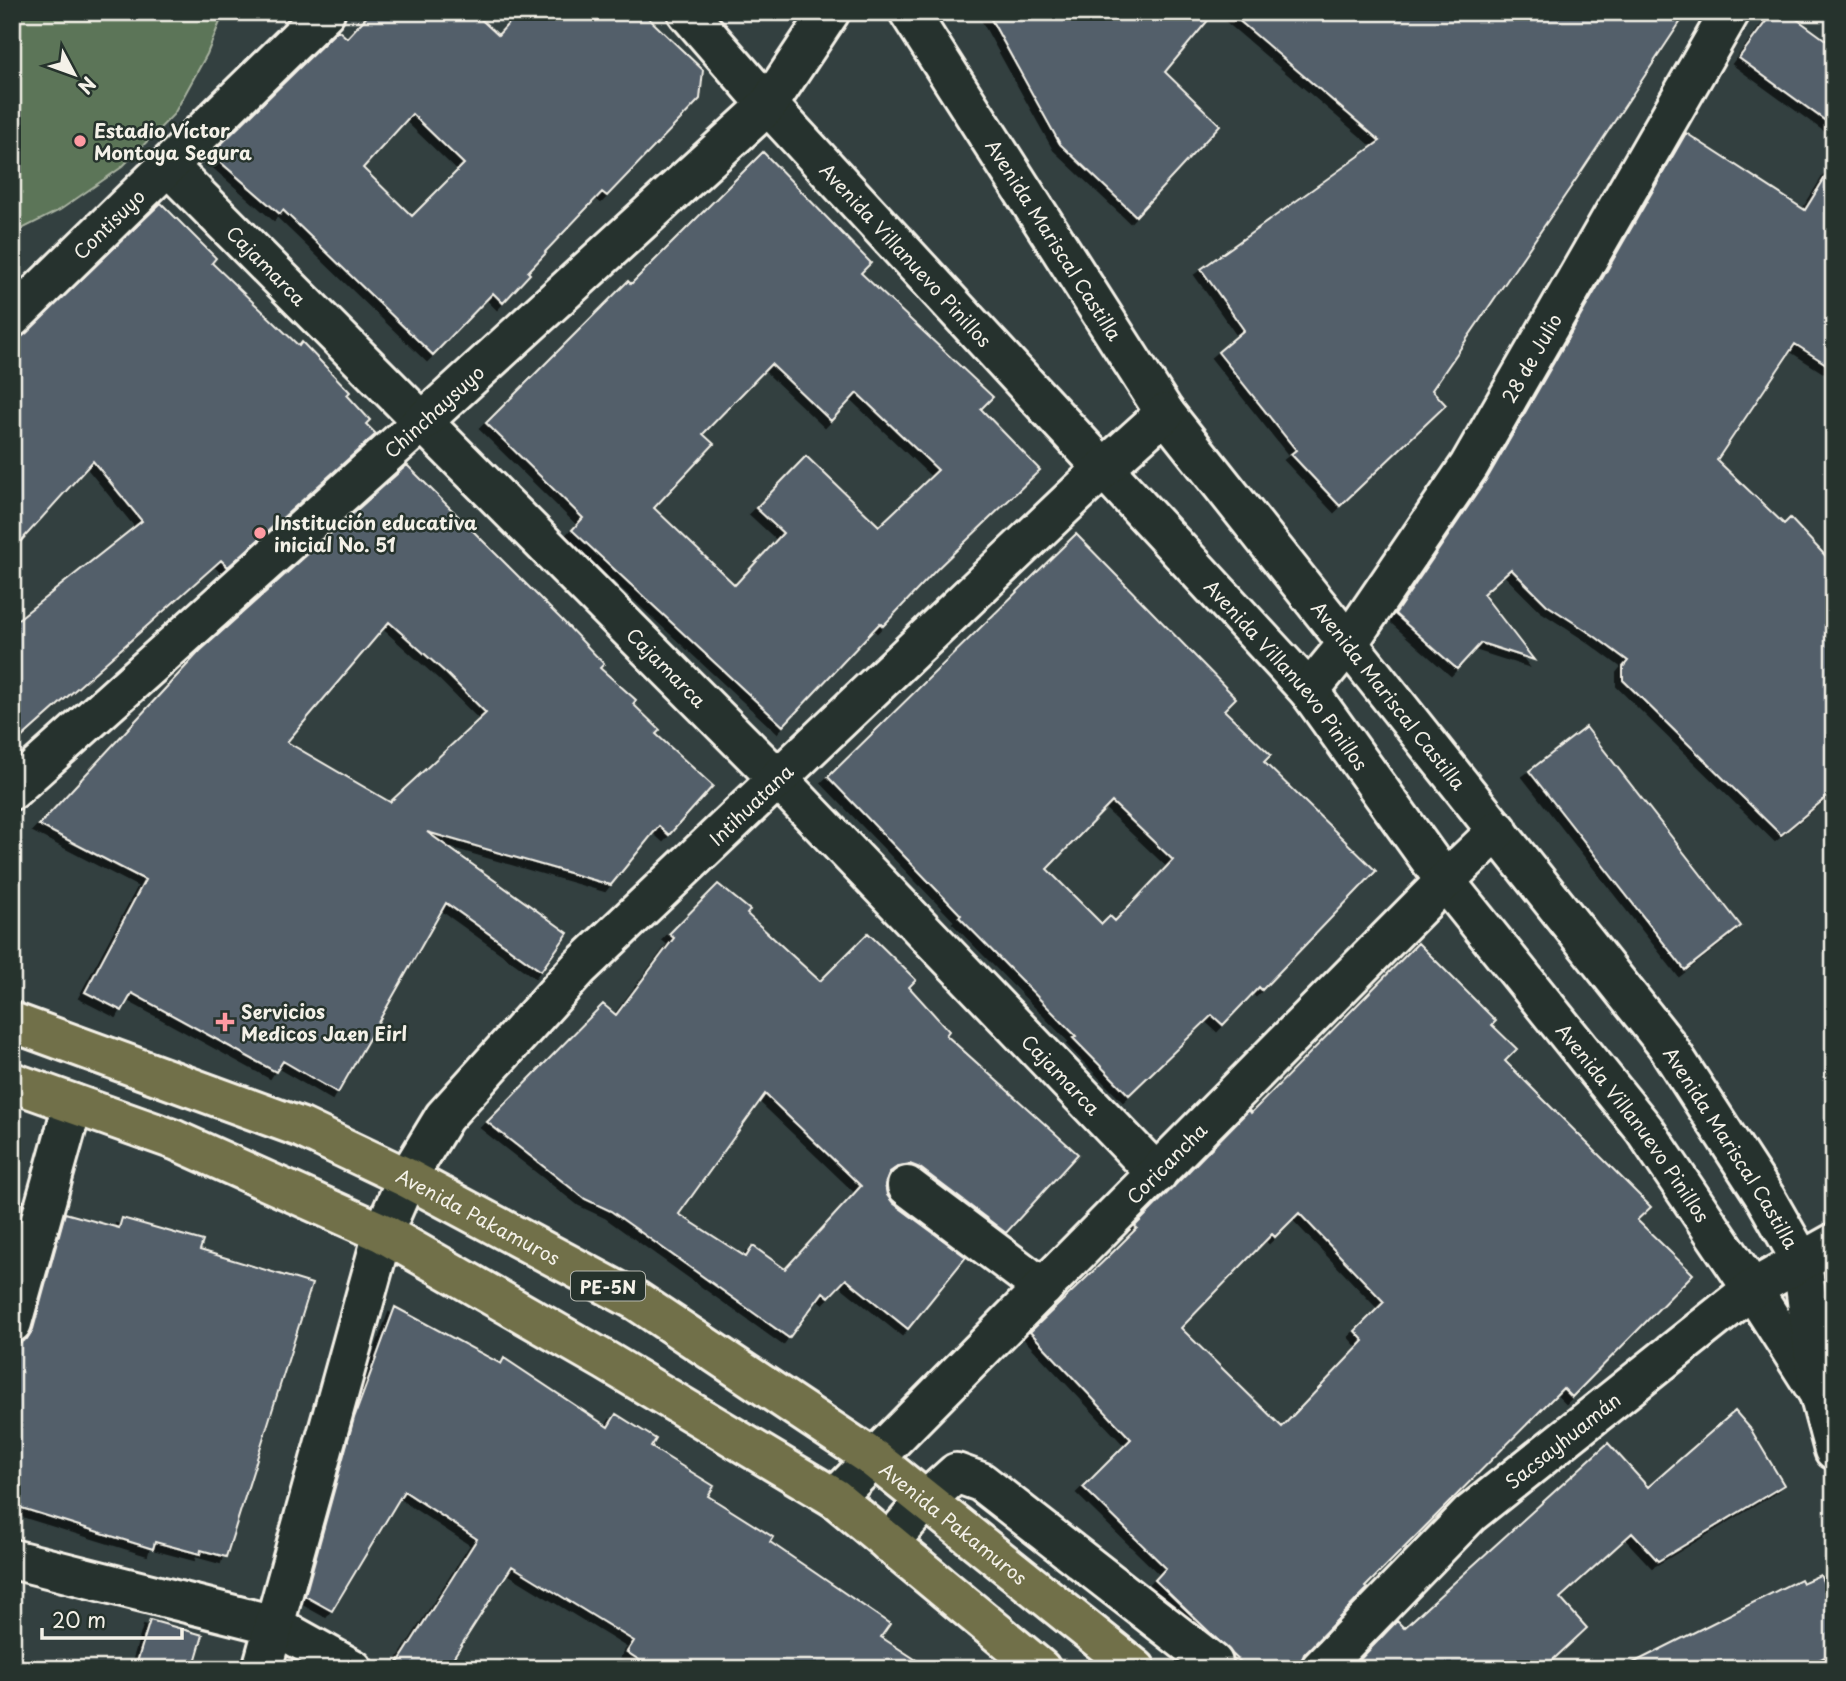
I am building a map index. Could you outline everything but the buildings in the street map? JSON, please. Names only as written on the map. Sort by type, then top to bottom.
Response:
[{"type":"highway","name":"Avenida Pakamuros","points":[[12,1022],[302,1128],[407,1178],[637,1301],[874,1459],[1136,1669]]},
{"type":"highway","points":[[12,1082],[174,1140],[383,1233],[606,1360],[835,1498],[1041,1669]]},
{"type":"street","name":"Contisuyo","points":[[12,318],[324,12]]},
{"type":"street","name":"Avenida Villanuevo Pinillos","points":[[687,12],[768,105],[1309,691],[1445,881],[1644,1129],[1819,1394]]},
{"type":"street","name":"Chinchaysuyo","points":[[12,789],[422,422],[768,105],[830,12]]},
{"type":"street","name":"Avenida Mariscal Castilla","points":[[909,12],[1165,413],[1666,1044],[1765,1197],[1802,1262],[1819,1394]]},
{"type":"street","name":"28 de Julio","points":[[1309,691],[1349,642],[1469,466],[1730,12]]},
{"type":"street","name":"Cajamarca","points":[[168,166],[779,779],[1157,1174]]},
{"type":"street","name":"Intihuatana","points":[[262,1669],[383,1233],[407,1178],[444,1118],[579,968],[1165,413]]},
{"type":"street","name":"Coricancha","points":[[835,1498],[1498,830]]},
{"type":"street","points":[[12,1323],[73,1104]]},
{"type":"street","points":[[907,1186],[1043,1288]]},
{"type":"street","name":"Sacsayhuamán","points":[[1320,1669],[1470,1514],[1752,1289],[1834,1243]]},
{"type":"street","points":[[1819,1394],[1834,1450]]},
{"type":"street","points":[[889,1543],[925,1501],[956,1473],[981,1482],[1213,1663],[1214,1669]]},
{"type":"street","points":[[12,1559],[274,1625],[353,1669]]},
{"type":"green space","name":"Estadio Víctor Montoya Segura","points":[[12,12],[224,12],[207,54],[174,114],[122,167],[60,210],[12,234]]},
{"type":"place","name":"Estadio Víctor Montoya Segura","points":[[80,141]]},
{"type":"place","name":"Institución educativa inicial No. 51","points":[[260,533]]},
{"type":"place","name":"Servicios Medicos Jaen Eirl","points":[[225,1022]]}]
